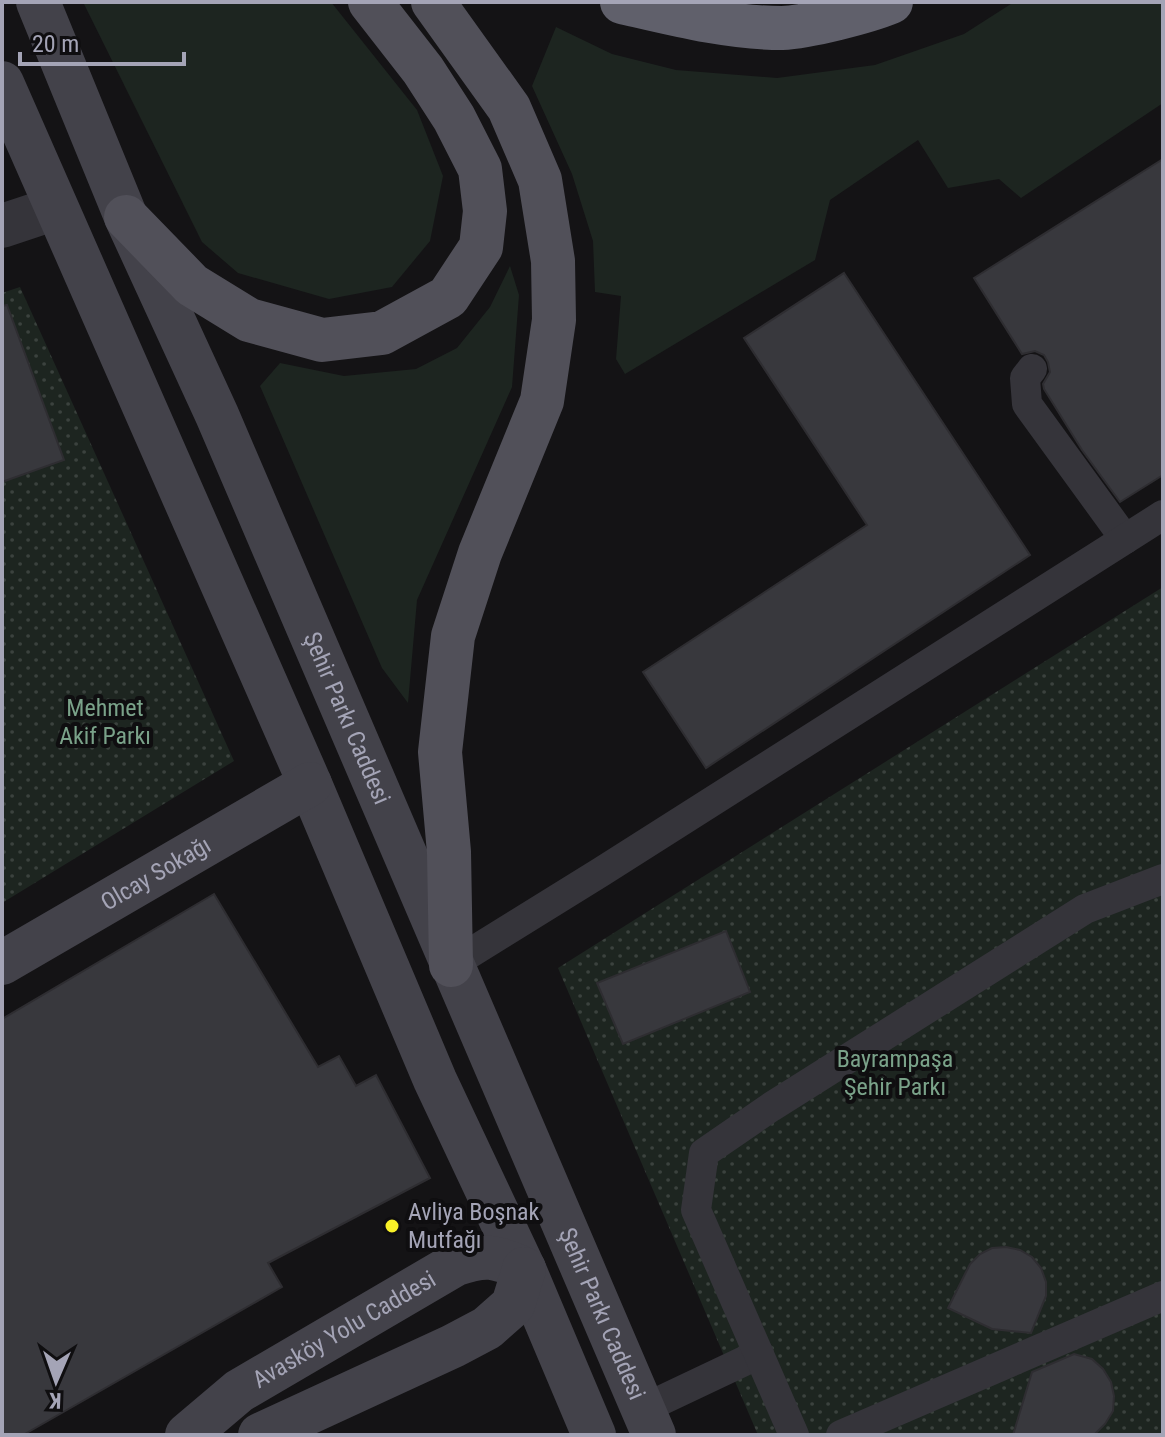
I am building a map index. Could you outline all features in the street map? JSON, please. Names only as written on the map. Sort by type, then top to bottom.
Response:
[{"type":"highway","points":[[622,2],[694,19],[784,28],[872,10],[891,2]]},
{"type":"main road","name":"Şehir Parkı Caddesi","points":[[38,2],[126,217],[217,415],[649,1422]]},
{"type":"main road","points":[[126,217],[192,285],[249,320],[322,340],[382,333],[448,297],[481,247],[485,211],[480,169],[454,118],[423,70],[370,2]]},
{"type":"main road","points":[[433,2],[509,108],[540,180],[553,261],[554,320],[542,401],[480,553],[453,636],[440,752],[449,852],[451,965]]},
{"type":"main road","points":[[2,83],[310,784],[435,1080],[524,1269],[594,1435]]},
{"type":"main road","name":"Olcay Sokağı","points":[[2,963],[310,784]]},
{"type":"main road","points":[[260,1435],[487,1328],[513,1305],[524,1269],[572,1245]]},
{"type":"main road","name":"Avasköy Yolu Caddesi","points":[[187,1435],[239,1391],[456,1264],[481,1256],[504,1260],[524,1269]]},
{"type":"street","points":[[2,226],[56,208]]},
{"type":"lane","points":[[1032,369],[1025,378],[1027,404],[1125,539]]},
{"type":"lane","points":[[451,965],[1163,515]]},
{"type":"lane","points":[[794,1435],[696,1210],[704,1153],[771,1107],[1085,909],[1163,879]]},
{"type":"lane","points":[[841,1435],[1163,1296]]},
{"type":"lane","points":[[649,1422],[759,1354]]},
{"type":"green space","points":[[83,2],[331,2],[417,110],[443,176],[430,241],[392,287],[329,299],[238,273],[202,242]]},
{"type":"green space","points":[[1014,2],[1163,2],[1163,103],[1021,198],[999,179],[948,188],[918,140],[830,200],[815,260],[625,374],[616,359],[621,296],[595,292],[593,241],[572,174],[532,86],[556,27],[612,54],[676,70],[777,78],[875,65],[964,34]]},
{"type":"green space","points":[[510,266],[519,295],[512,387],[417,600],[408,703],[382,668],[260,386],[280,363],[344,376],[416,369],[457,348],[490,307]]},
{"type":"green space","name":"Mehmet Akif Parkı","points":[[20,287],[234,761],[2,903],[2,293]]},
{"type":"green space","name":"Bayrampaşa Şehir Parkı","points":[[1163,587],[1163,1435],[758,1435],[558,968]]},
{"type":"building","points":[[1163,159],[1163,475],[1120,502],[1082,450],[1044,389],[1043,384],[1050,372],[1044,355],[1035,351],[1022,354],[974,278]]},
{"type":"building","points":[[844,273],[1030,555],[706,768],[643,672],[867,525],[744,338]]},
{"type":"building","points":[[7,305],[64,460],[2,482],[2,306]]},
{"type":"building","points":[[214,894],[318,1067],[339,1056],[356,1086],[376,1075],[430,1178],[268,1263],[282,1287],[23,1435],[2,1435],[2,1019]]},
{"type":"building","points":[[726,931],[750,992],[623,1044],[597,983]]},
{"type":"building","points":[[1006,1247],[1032,1257],[1041,1268],[1046,1282],[1046,1296],[1031,1333],[992,1329],[948,1308],[970,1264],[992,1248]]},
{"type":"building","points":[[1074,1354],[1092,1359],[1111,1382],[1113,1411],[1105,1424],[1094,1435],[1013,1435],[1032,1372]]},
{"type":"place","name":"Avliya Boşnak Mutfağı","points":[[392,1226]]}]
